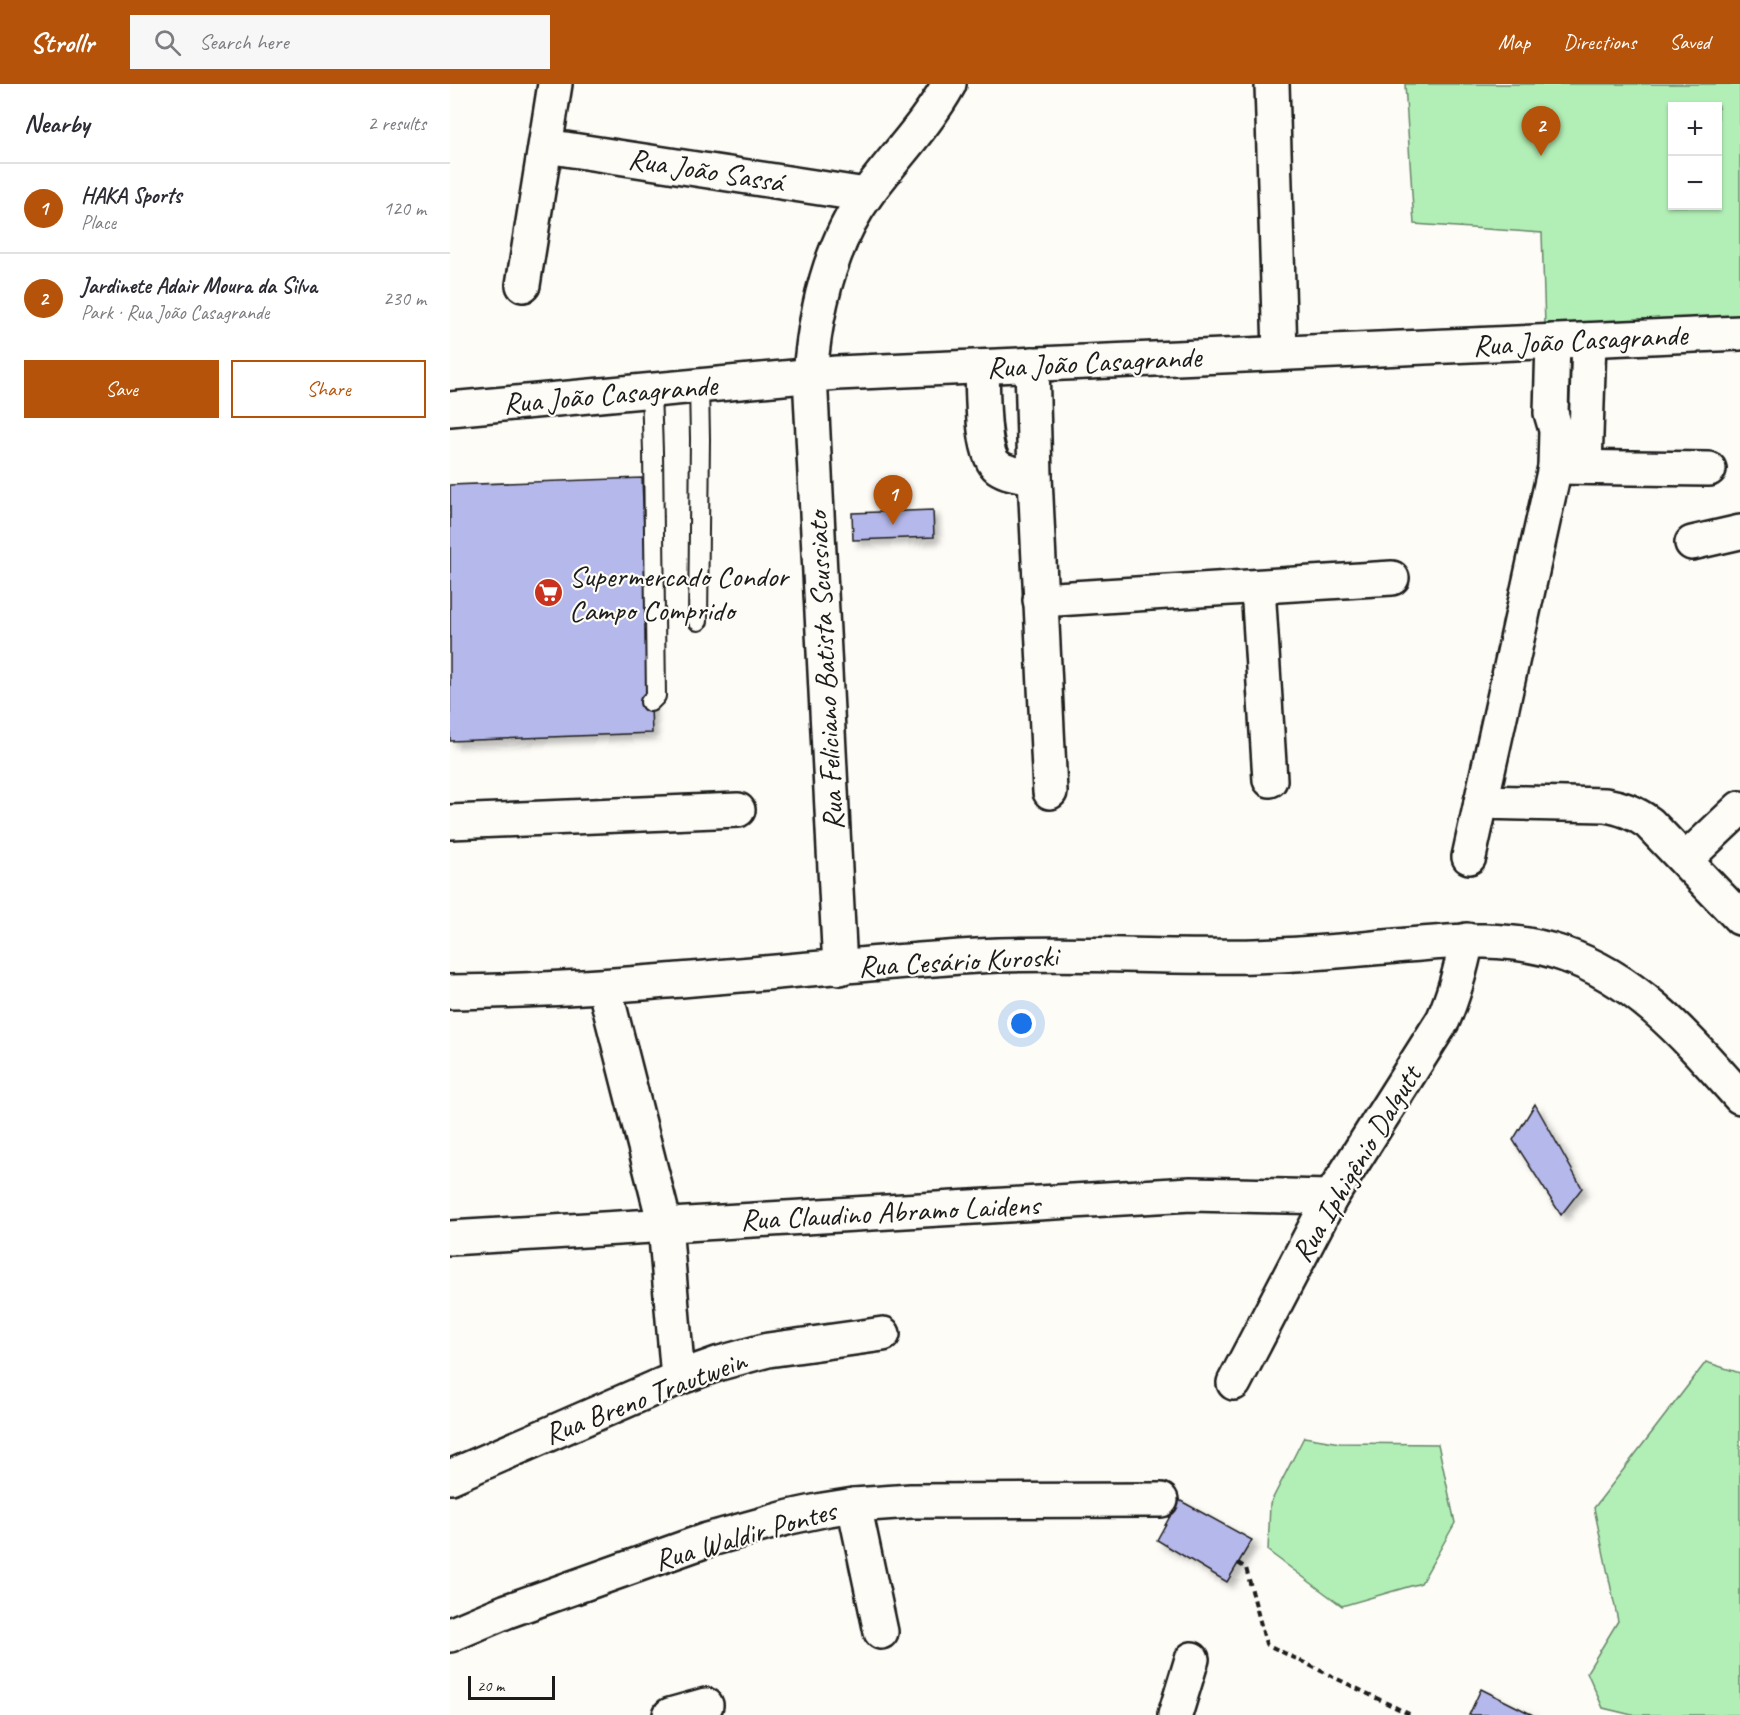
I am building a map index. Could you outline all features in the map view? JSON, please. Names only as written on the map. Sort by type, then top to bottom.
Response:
[{"type":"street","points":[[523,285],[555,84]]},
{"type":"street","name":"Rua Feliciano Batista Scussiato","points":[[840,968],[810,375],[818,314],[827,278],[851,219],[866,195],[922,124],[949,84]]},
{"type":"street","points":[[1272,84],[1280,353]]},
{"type":"street","name":"Rua João Sassá","points":[[546,146],[866,195]]},
{"type":"street","name":"Rua João Casagrande","points":[[450,409],[810,375],[1740,333]]},
{"type":"street","points":[[1469,857],[1481,802],[1570,467],[1589,340]]},
{"type":"street","points":[[1553,341],[1551,413],[1570,467]]},
{"type":"street","points":[[1032,364],[1040,600],[1050,792]]},
{"type":"street","points":[[982,367],[986,446],[991,459],[998,467],[1035,477]]},
{"type":"street","points":[[1570,467],[1709,469]]},
{"type":"street","points":[[1692,543],[1740,532]]},
{"type":"street","points":[[1040,600],[1392,578]]},
{"type":"street","points":[[1258,587],[1270,780]]},
{"type":"street","points":[[1481,802],[1605,806],[1622,808],[1637,814],[1649,823],[1740,918]]},
{"type":"street","points":[[1685,860],[1740,808]]},
{"type":"street","points":[[450,822],[738,810]]},
{"type":"street","name":"Rua Cesário Kuroski","points":[[450,992],[604,986],[975,956],[1025,954],[1264,956],[1467,940],[1531,945],[1565,955],[1626,986],[1680,1030],[1740,1097]]},
{"type":"street","name":"Rua Iphigênio Dalgutt","points":[[1234,1383],[1331,1197],[1443,1020],[1460,977],[1467,940]]},
{"type":"street","points":[[604,986],[665,1225],[678,1378]]},
{"type":"street","name":"Rua Claudino Abramo Laidens","points":[[450,1238],[1191,1194],[1331,1197]]},
{"type":"street","name":"Rua Breno Trautwein","points":[[450,1477],[678,1378],[720,1363],[768,1350],[883,1334]]},
{"type":"street","name":"Rua Waldir Pontes","points":[[450,1635],[507,1611],[706,1540],[790,1517],[854,1505],[911,1501],[1161,1500]]},
{"type":"street","points":[[854,1505],[881,1632]]},
{"type":"street","points":[[1175,1715],[1192,1659]]},
{"type":"street","points":[[670,1715],[706,1705]]},
{"type":"lane","points":[[699,385],[699,621]]},
{"type":"lane","points":[[650,702],[656,696],[651,390]]},
{"type":"path","points":[[1238,1563],[1246,1568],[1266,1644],[1411,1715]]},
{"type":"green space","points":[[1405,84],[1740,84],[1740,321],[1545,325],[1542,233],[1414,224]]},
{"type":"green space","points":[[1706,1362],[1740,1373],[1740,1715],[1632,1715],[1603,1708],[1587,1672],[1618,1621],[1594,1508]]},
{"type":"green space","points":[[1304,1437],[1340,1443],[1438,1444],[1455,1523],[1421,1583],[1342,1606],[1268,1551],[1270,1504]]},
{"type":"building","name":"Supermercado Condor Campo Comprido","points":[[642,478],[652,733],[450,741],[450,485]]},
{"type":"building","points":[[933,510],[934,537],[853,540],[852,513]]},
{"type":"building","points":[[1535,1104],[1582,1188],[1561,1215],[1513,1140]]},
{"type":"building","points":[[1179,1500],[1252,1540],[1227,1582],[1157,1540]]},
{"type":"building","points":[[1481,1689],[1533,1715],[1469,1715]]},
{"type":"place","name":"Jardinete Adair Moura da Silva","points":[[1541,156]]},
{"type":"place","name":"HAKA Sports","points":[[893,525]]},
{"type":"place","name":"Supermercado Condor Campo Comprido","points":[[548,593]]}]
